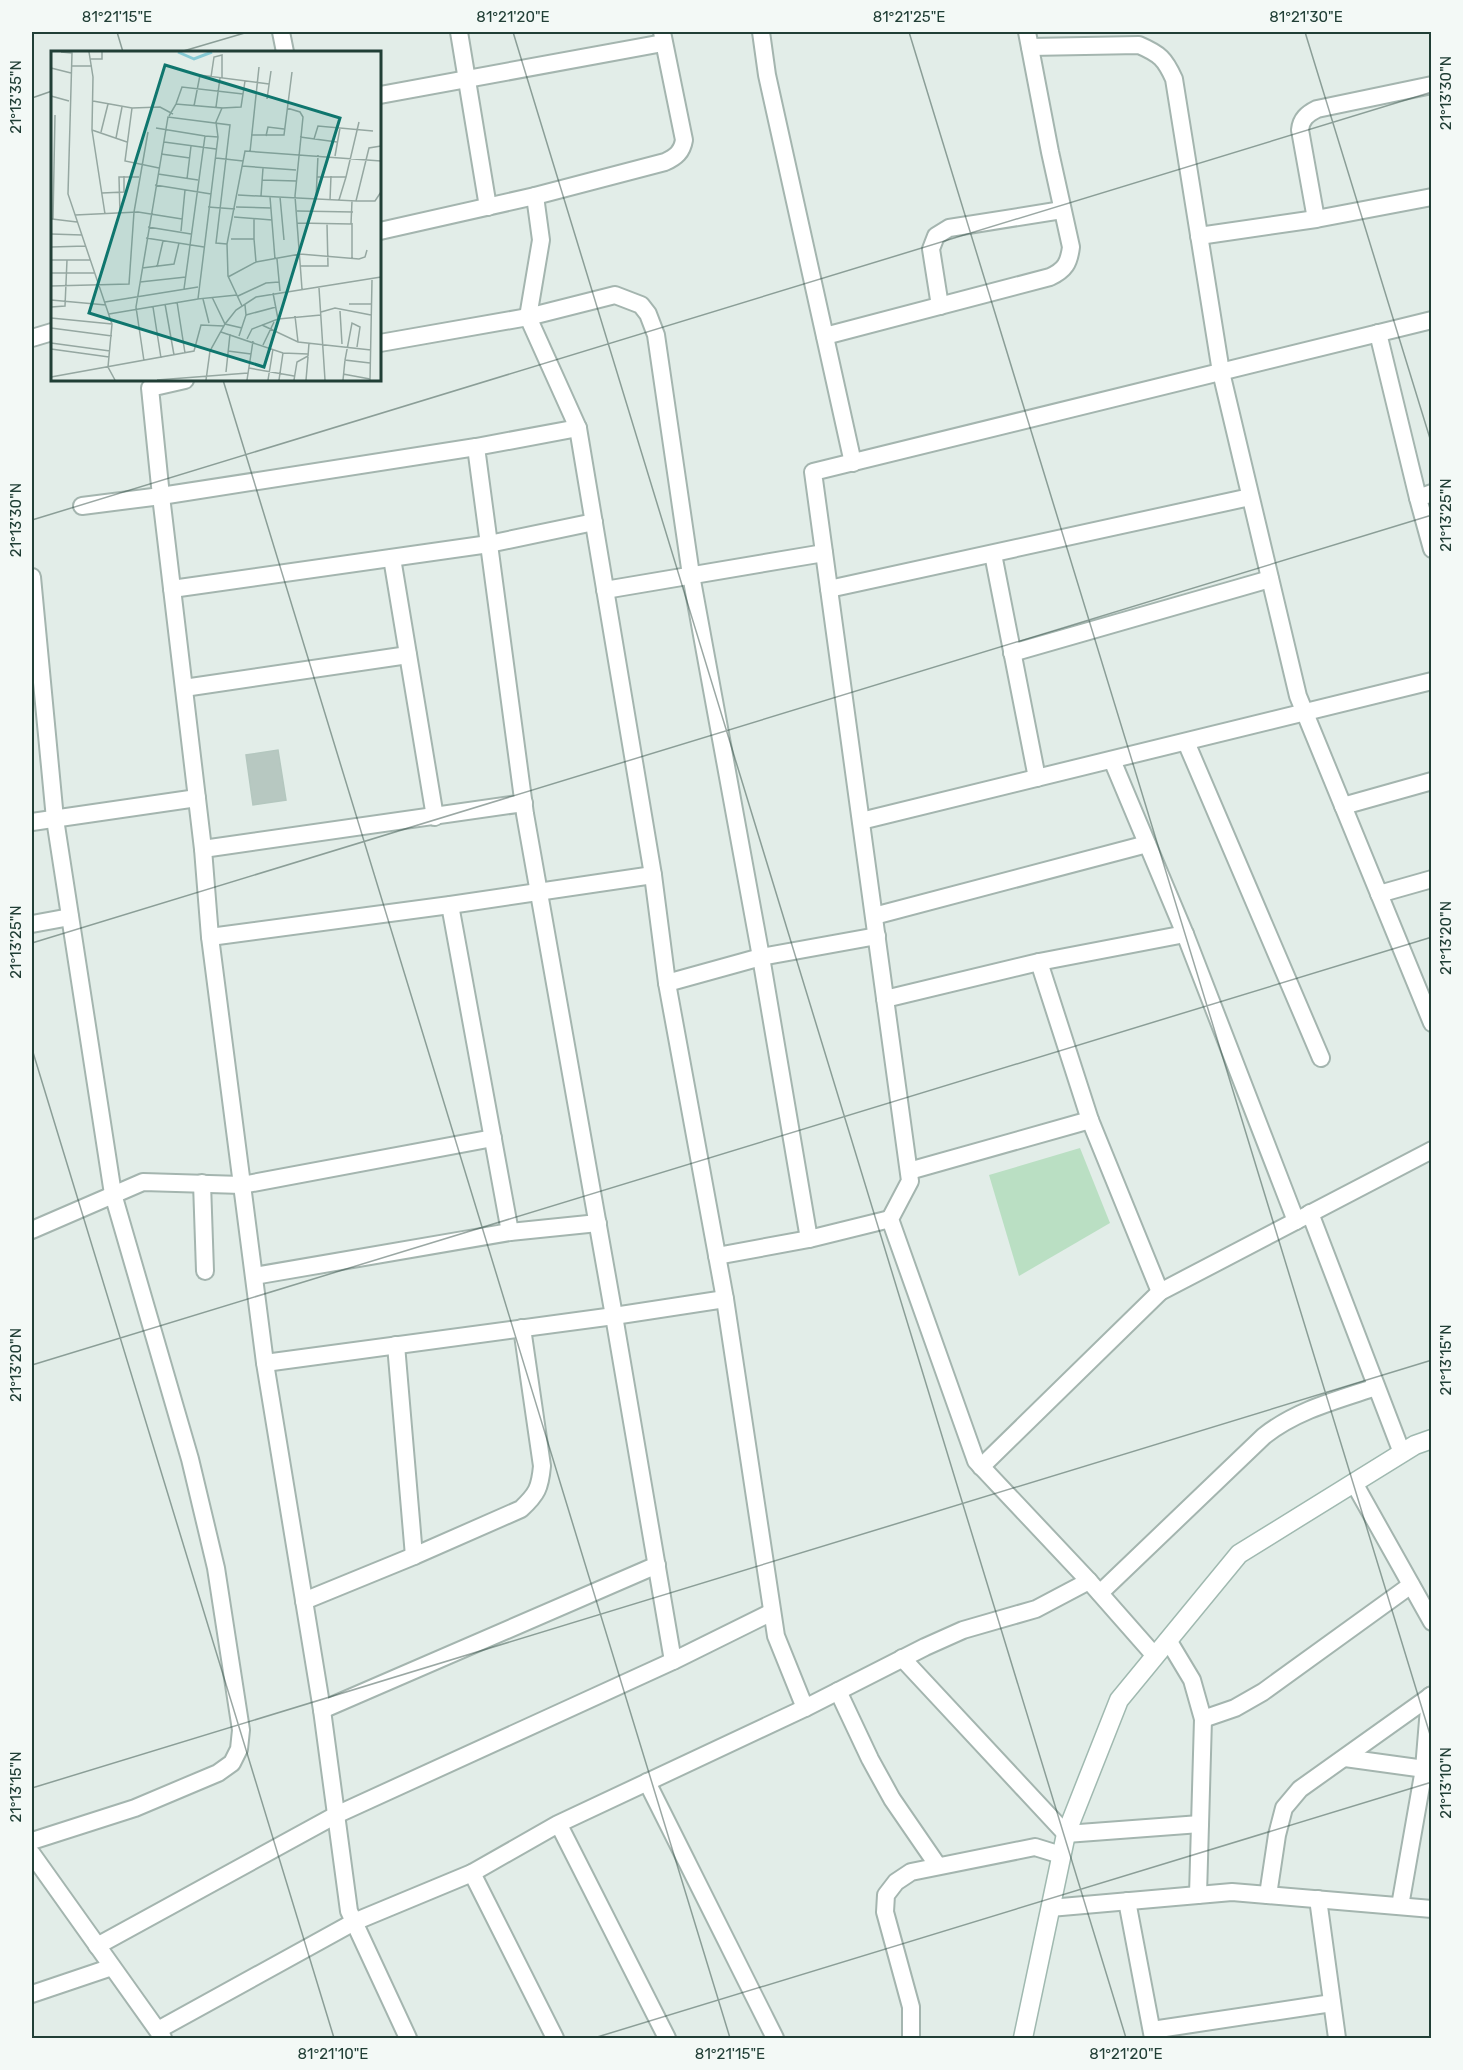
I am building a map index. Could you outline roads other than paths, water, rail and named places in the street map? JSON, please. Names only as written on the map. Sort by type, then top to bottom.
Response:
[{"type":"main road","points":[[1023,2038],[1065,1834],[1119,1700],[1239,1554],[1402,1453],[1431,1439]]},
{"type":"street","points":[[281,32],[285,51]]},
{"type":"street","points":[[459,32],[489,207]]},
{"type":"street","points":[[760,32],[853,463]]},
{"type":"street","points":[[381,95],[662,37],[684,140],[679,153],[665,162],[535,196],[381,231]]},
{"type":"street","points":[[825,336],[1050,277],[1066,266],[1070,259],[1071,247],[1029,39],[1139,45],[1155,52],[1166,62],[1174,79],[1221,372],[1298,696],[1431,1023]]},
{"type":"street","points":[[1316,219],[1300,130],[1305,116],[1317,109],[1431,85]]},
{"type":"street","points":[[535,196],[541,240],[528,317],[578,428],[653,875],[667,983],[725,1299],[776,1636],[805,1708]]},
{"type":"street","points":[[1199,236],[1316,219],[1431,196]]},
{"type":"street","points":[[940,306],[931,249],[936,236],[949,228],[1062,210]]},
{"type":"street","points":[[381,343],[528,317],[615,295],[641,305],[648,314],[656,335],[691,575],[761,957],[809,1239]]},
{"type":"street","points":[[1155,1656],[976,1461],[890,1219],[910,1181],[909,1171],[813,472],[1431,320]]},
{"type":"street","points":[[32,338],[51,332]]},
{"type":"street","points":[[1378,333],[1425,495],[1431,549]]},
{"type":"street","points":[[177,381],[154,384],[161,496],[203,849],[210,937],[265,1363],[322,1710],[349,1911],[408,2038]]},
{"type":"street","points":[[82,506],[161,496],[476,447],[578,428]]},
{"type":"street","points":[[476,447],[524,803],[673,1661]]},
{"type":"street","points":[[829,589],[1250,497]]},
{"type":"street","points":[[172,589],[489,544],[594,522]]},
{"type":"street","points":[[605,590],[824,553]]},
{"type":"street","points":[[993,554],[1037,778]]},
{"type":"street","points":[[392,558],[435,817]]},
{"type":"street","points":[[32,577],[55,819],[114,1194],[190,1459],[216,1568],[240,1730],[239,1749],[232,1763],[218,1773],[135,1808],[32,1841]]},
{"type":"street","points":[[1012,653],[1270,579]]},
{"type":"street","points":[[184,688],[408,655]]},
{"type":"street","points":[[861,821],[1431,681]]},
{"type":"street","points":[[1186,742],[1321,1058]]},
{"type":"street","points":[[1112,760],[1303,1217],[1377,1387],[1402,1453]]},
{"type":"street","points":[[1343,806],[1431,781]]},
{"type":"street","points":[[32,822],[197,798]]},
{"type":"street","points":[[203,849],[524,803]]},
{"type":"street","points":[[874,916],[1148,844]]},
{"type":"street","points":[[210,937],[653,875]]},
{"type":"street","points":[[1379,894],[1431,879]]},
{"type":"street","points":[[450,905],[510,1232]]},
{"type":"street","points":[[32,924],[70,917]]},
{"type":"street","points":[[885,999],[1039,962],[1185,934]]},
{"type":"street","points":[[667,983],[761,957],[877,936]]},
{"type":"street","points":[[1039,962],[1090,1120],[1160,1292]]},
{"type":"street","points":[[909,1171],[1090,1120]]},
{"type":"street","points":[[32,1230],[143,1182],[242,1185],[493,1138]]},
{"type":"street","points":[[981,1467],[1160,1292],[1431,1150]]},
{"type":"street","points":[[202,1183],[205,1271]]},
{"type":"street","points":[[717,1256],[809,1239],[890,1219]]},
{"type":"street","points":[[254,1276],[510,1232],[598,1223]]},
{"type":"street","points":[[265,1363],[725,1299]]},
{"type":"street","points":[[304,1601],[521,1509],[534,1497],[540,1485],[542,1466],[522,1328]]},
{"type":"street","points":[[396,1345],[414,1556]]},
{"type":"street","points":[[32,1854],[161,2034],[354,1922],[472,1873],[559,1825],[805,1708],[902,1658],[963,1630],[1036,1609],[1094,1587],[1280,1423],[1298,1414],[1377,1387]]},
{"type":"street","points":[[1354,1483],[1431,1622]]},
{"type":"street","points":[[322,1710],[657,1565]]},
{"type":"street","points":[[1203,1719],[1235,1708],[1263,1692],[1411,1585]]},
{"type":"street","points":[[97,1946],[336,1815],[673,1661],[772,1612]]},
{"type":"street","points":[[1168,1640],[1192,1680],[1203,1719],[1198,1895]]},
{"type":"street","points":[[902,1658],[1065,1834],[1200,1824]]},
{"type":"street","points":[[838,1691],[892,1799],[938,1866]]},
{"type":"street","points":[[1268,1895],[1277,1835],[1284,1808],[1300,1789],[1431,1695]]},
{"type":"street","points":[[1400,1906],[1428,1769],[1431,1695]]},
{"type":"street","points":[[1345,1758],[1428,1769]]},
{"type":"street","points":[[646,1782],[775,2038]]},
{"type":"street","points":[[559,1825],[667,2038]]},
{"type":"street","points":[[911,2038],[911,2007],[885,1912],[886,1895],[896,1882],[911,1872],[1035,1846],[1061,1855]]},
{"type":"street","points":[[472,1873],[555,2038]]},
{"type":"street","points":[[1050,1908],[1232,1892],[1431,1909]]},
{"type":"street","points":[[1318,1899],[1337,2038]]},
{"type":"street","points":[[1127,1901],[1152,2034],[1332,2003]]},
{"type":"street","points":[[32,1994],[112,1967]]}]
